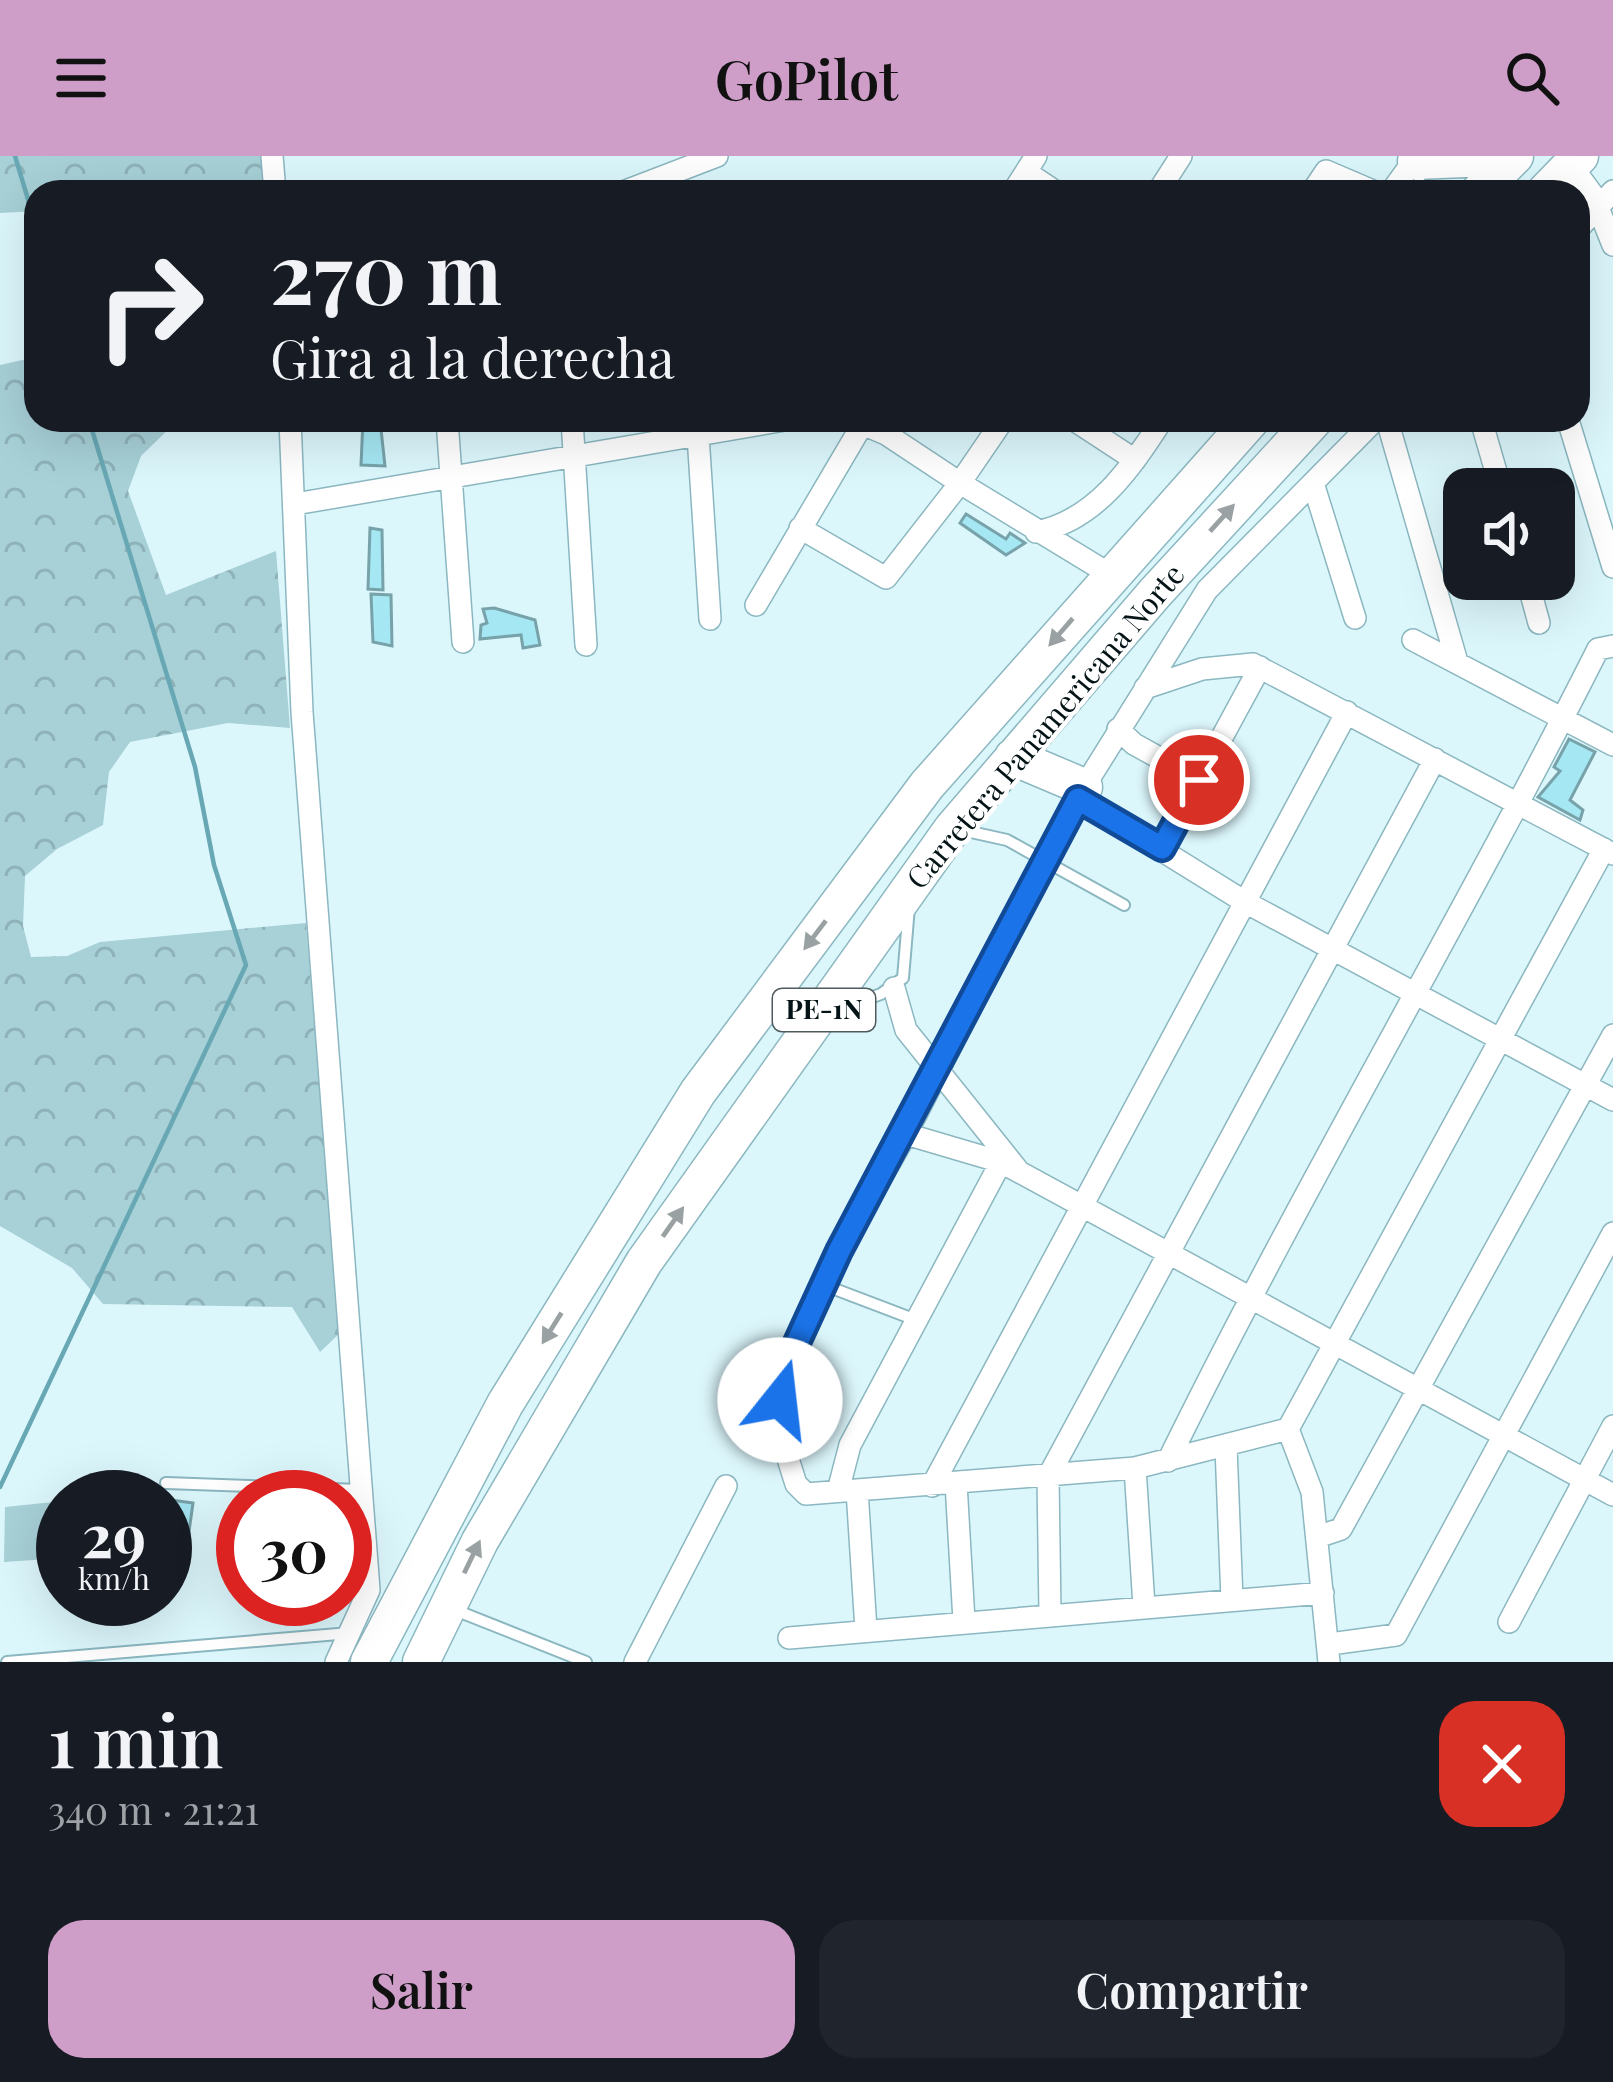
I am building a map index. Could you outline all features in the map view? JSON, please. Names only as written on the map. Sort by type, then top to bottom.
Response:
[{"type":"highway","points":[[1418,170],[1515,157]]},
{"type":"highway","points":[[1491,180],[1515,157]]},
{"type":"highway","name":"Carretera Panamericana Norte","points":[[360,1648],[698,1091],[927,784],[1240,432]]},
{"type":"highway","name":"Carretera Panamericana Norte","points":[[422,1662],[554,1410],[644,1262],[952,829],[1303,432]]},
{"type":"highway","points":[[1013,757],[1081,793]]},
{"type":"street","points":[[654,180],[717,156]]},
{"type":"street","points":[[1320,180],[1326,171],[1347,180]]},
{"type":"street","points":[[1590,218],[1613,191]]},
{"type":"street","points":[[1590,193],[1613,245]]},
{"type":"street","points":[[291,432],[302,712],[363,1470]]},
{"type":"street","points":[[448,432],[463,642]]},
{"type":"street","points":[[573,432],[586,645]]},
{"type":"street","points":[[295,504],[574,458],[681,432]]},
{"type":"street","points":[[697,432],[710,620]]},
{"type":"street","points":[[756,605],[854,432]]},
{"type":"street","points":[[878,432],[1111,575]]},
{"type":"street","points":[[800,528],[886,578],[996,432]]},
{"type":"street","points":[[1092,432],[1135,460]]},
{"type":"street","points":[[1036,532],[1062,526],[1086,510],[1135,460],[1154,432]]},
{"type":"street","points":[[1145,688],[1238,662],[1260,667],[1609,852],[1288,1430],[1135,1468],[806,1494],[799,1489],[784,1446],[780,1400],[788,1362],[1081,793],[1118,729],[1207,590],[1363,432]]},
{"type":"street","points":[[1390,432],[1456,662]]},
{"type":"street","points":[[1484,432],[1495,468]]},
{"type":"street","points":[[1572,432],[1613,567]]},
{"type":"street","points":[[1313,483],[1355,618]]},
{"type":"street","points":[[1533,600],[1539,623]]},
{"type":"street","points":[[1413,640],[1613,746]]},
{"type":"street","points":[[1168,1461],[1247,1299],[1417,994],[1598,649],[1613,646]]},
{"type":"street","points":[[1162,848],[1260,667]]},
{"type":"street","points":[[932,1486],[1347,712]]},
{"type":"street","points":[[1118,729],[1134,745],[1199,780]]},
{"type":"street","points":[[1050,1614],[1048,1477],[1435,759]]},
{"type":"street","points":[[1081,793],[1246,902],[1613,1100]]},
{"type":"street","points":[[894,988],[898,1016],[1022,1174]]},
{"type":"street","points":[[1317,1537],[1341,1529],[1613,1036]]},
{"type":"street","points":[[906,1134],[1001,1162],[1613,1496]]},
{"type":"street","points":[[866,1630],[848,1491],[850,1445],[1001,1162]]},
{"type":"street","points":[[1288,1430],[1312,1492],[1329,1653],[1396,1635],[1613,1233]]},
{"type":"street","points":[[1509,1622],[1613,1426]]},
{"type":"street","points":[[1226,1448],[1232,1600]]},
{"type":"street","points":[[1135,1468],[1144,1606]]},
{"type":"street","points":[[956,1483],[964,1622]]},
{"type":"street","points":[[635,1662],[725,1486]]},
{"type":"street","points":[[789,1638],[1323,1593]]},
{"type":"street","points":[[336,1662],[360,1648]]},
{"type":"lane","points":[[952,829],[1007,840],[1124,905]]},
{"type":"lane","points":[[819,1017],[894,988],[907,964],[908,892]]},
{"type":"lane","points":[[824,1285],[916,1320]]},
{"type":"lane","points":[[448,1607],[586,1662]]},
{"type":"lane","points":[[7,1662],[286,1634],[360,1648]]},
{"type":"green space","points":[[0,156],[280,156],[275,180],[24,180],[24,212],[0,213]]},
{"type":"green space","points":[[24,360],[24,432],[166,432],[141,456],[128,491],[166,595],[276,551],[290,728],[228,723],[130,742],[109,772],[103,825],[57,849],[25,876],[23,926],[31,957],[67,956],[100,942],[306,923],[340,1333],[320,1352],[292,1307],[103,1304],[72,1268],[0,1226],[0,365]]},
{"type":"green space","points":[[36,1504],[36,1560],[4,1562],[5,1507]]},
{"type":"building","points":[[362,432],[381,432],[385,466],[361,465]]},
{"type":"building","points":[[966,514],[1006,539],[1010,533],[1025,543],[1006,555],[960,523]]},
{"type":"building","points":[[370,528],[382,530],[383,590],[368,589]]},
{"type":"building","points":[[371,594],[391,595],[392,646],[373,642]]},
{"type":"building","points":[[483,609],[535,620],[540,645],[523,648],[521,635],[480,639],[481,625],[487,623]]},
{"type":"building","points":[[1569,739],[1595,752],[1570,800],[1583,810],[1580,820],[1538,797],[1560,771],[1554,767]]},
{"type":"waterway","points":[[15,156],[24,186]]},
{"type":"waterway","points":[[0,1487],[246,965],[214,865],[195,767],[93,432]]},
{"type":"route","points":[[780,1400],[788,1362],[839,1251],[906,1134],[1078,799],[1162,848],[1199,780]]}]
